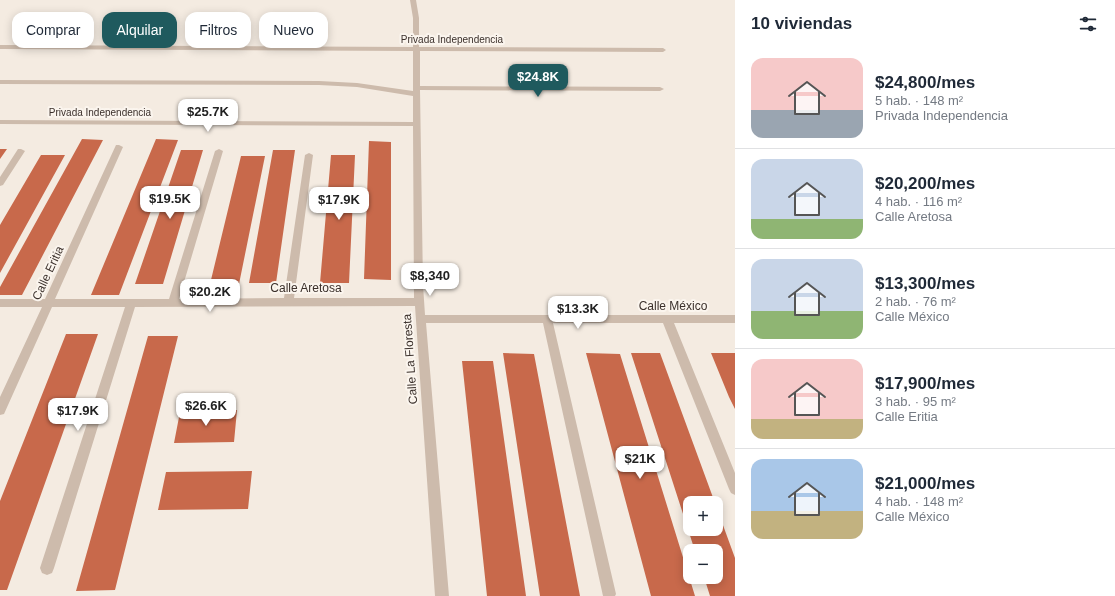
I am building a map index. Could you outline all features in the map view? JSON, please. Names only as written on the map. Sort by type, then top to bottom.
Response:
[{"type":"street","name":"Calle La Floresta","points":[[413,0],[416,18],[420,319],[442,596]]},
{"type":"street","name":"Privada Independencia","points":[[0,47],[663,50]]},
{"type":"street","points":[[0,82],[319,83],[417,91],[660,89]]},
{"type":"street","name":"Privada Independencia","points":[[0,122],[417,124]]},
{"type":"street","name":"Calle Eritia","points":[[0,410],[120,147]]},
{"type":"street","points":[[0,183],[21,151]]},
{"type":"street","points":[[173,303],[219,151]]},
{"type":"street","points":[[289,301],[309,155]]},
{"type":"street","name":"Calle Aretosa","points":[[0,303],[289,301],[420,302]]},
{"type":"street","points":[[47,568],[131,302]]},
{"type":"street","points":[[547,318],[609,594]]},
{"type":"street","name":"Calle México","points":[[420,319],[735,319]]},
{"type":"street","points":[[667,320],[735,489]]},
{"type":"building","points":[[82,139],[103,140],[22,295],[0,295],[0,287]]},
{"type":"building","points":[[156,139],[178,140],[119,295],[91,295]]},
{"type":"building","points":[[369,141],[391,142],[391,280],[364,279]]},
{"type":"building","points":[[0,149],[7,149],[0,159]]},
{"type":"building","points":[[181,150],[203,150],[163,284],[135,284]]},
{"type":"building","points":[[273,150],[295,150],[276,283],[249,283]]},
{"type":"building","points":[[41,155],[65,155],[0,273],[0,225]]},
{"type":"building","points":[[331,155],[355,155],[349,283],[320,283]]},
{"type":"building","points":[[241,156],[265,156],[239,284],[210,284]]},
{"type":"building","points":[[66,334],[98,334],[7,590],[0,590],[0,501]]},
{"type":"building","points":[[148,336],[178,336],[115,590],[76,591]]},
{"type":"building","points":[[503,353],[534,354],[580,596],[540,596]]},
{"type":"building","points":[[586,353],[620,354],[683,557],[683,584],[691,584],[695,596],[651,596]]},
{"type":"building","points":[[631,353],[660,353],[712,496],[683,496],[683,514]]},
{"type":"building","points":[[711,353],[735,353],[735,409],[729,397]]},
{"type":"building","points":[[462,361],[493,361],[526,596],[487,596]]},
{"type":"building","points":[[237,410],[234,442],[174,443],[180,412]]},
{"type":"building","points":[[252,471],[248,509],[158,510],[166,472]]},
{"type":"building","points":[[723,525],[735,558],[735,596],[710,596],[706,584],[723,584],[723,544],[693,544],[690,536],[723,536]]}]
